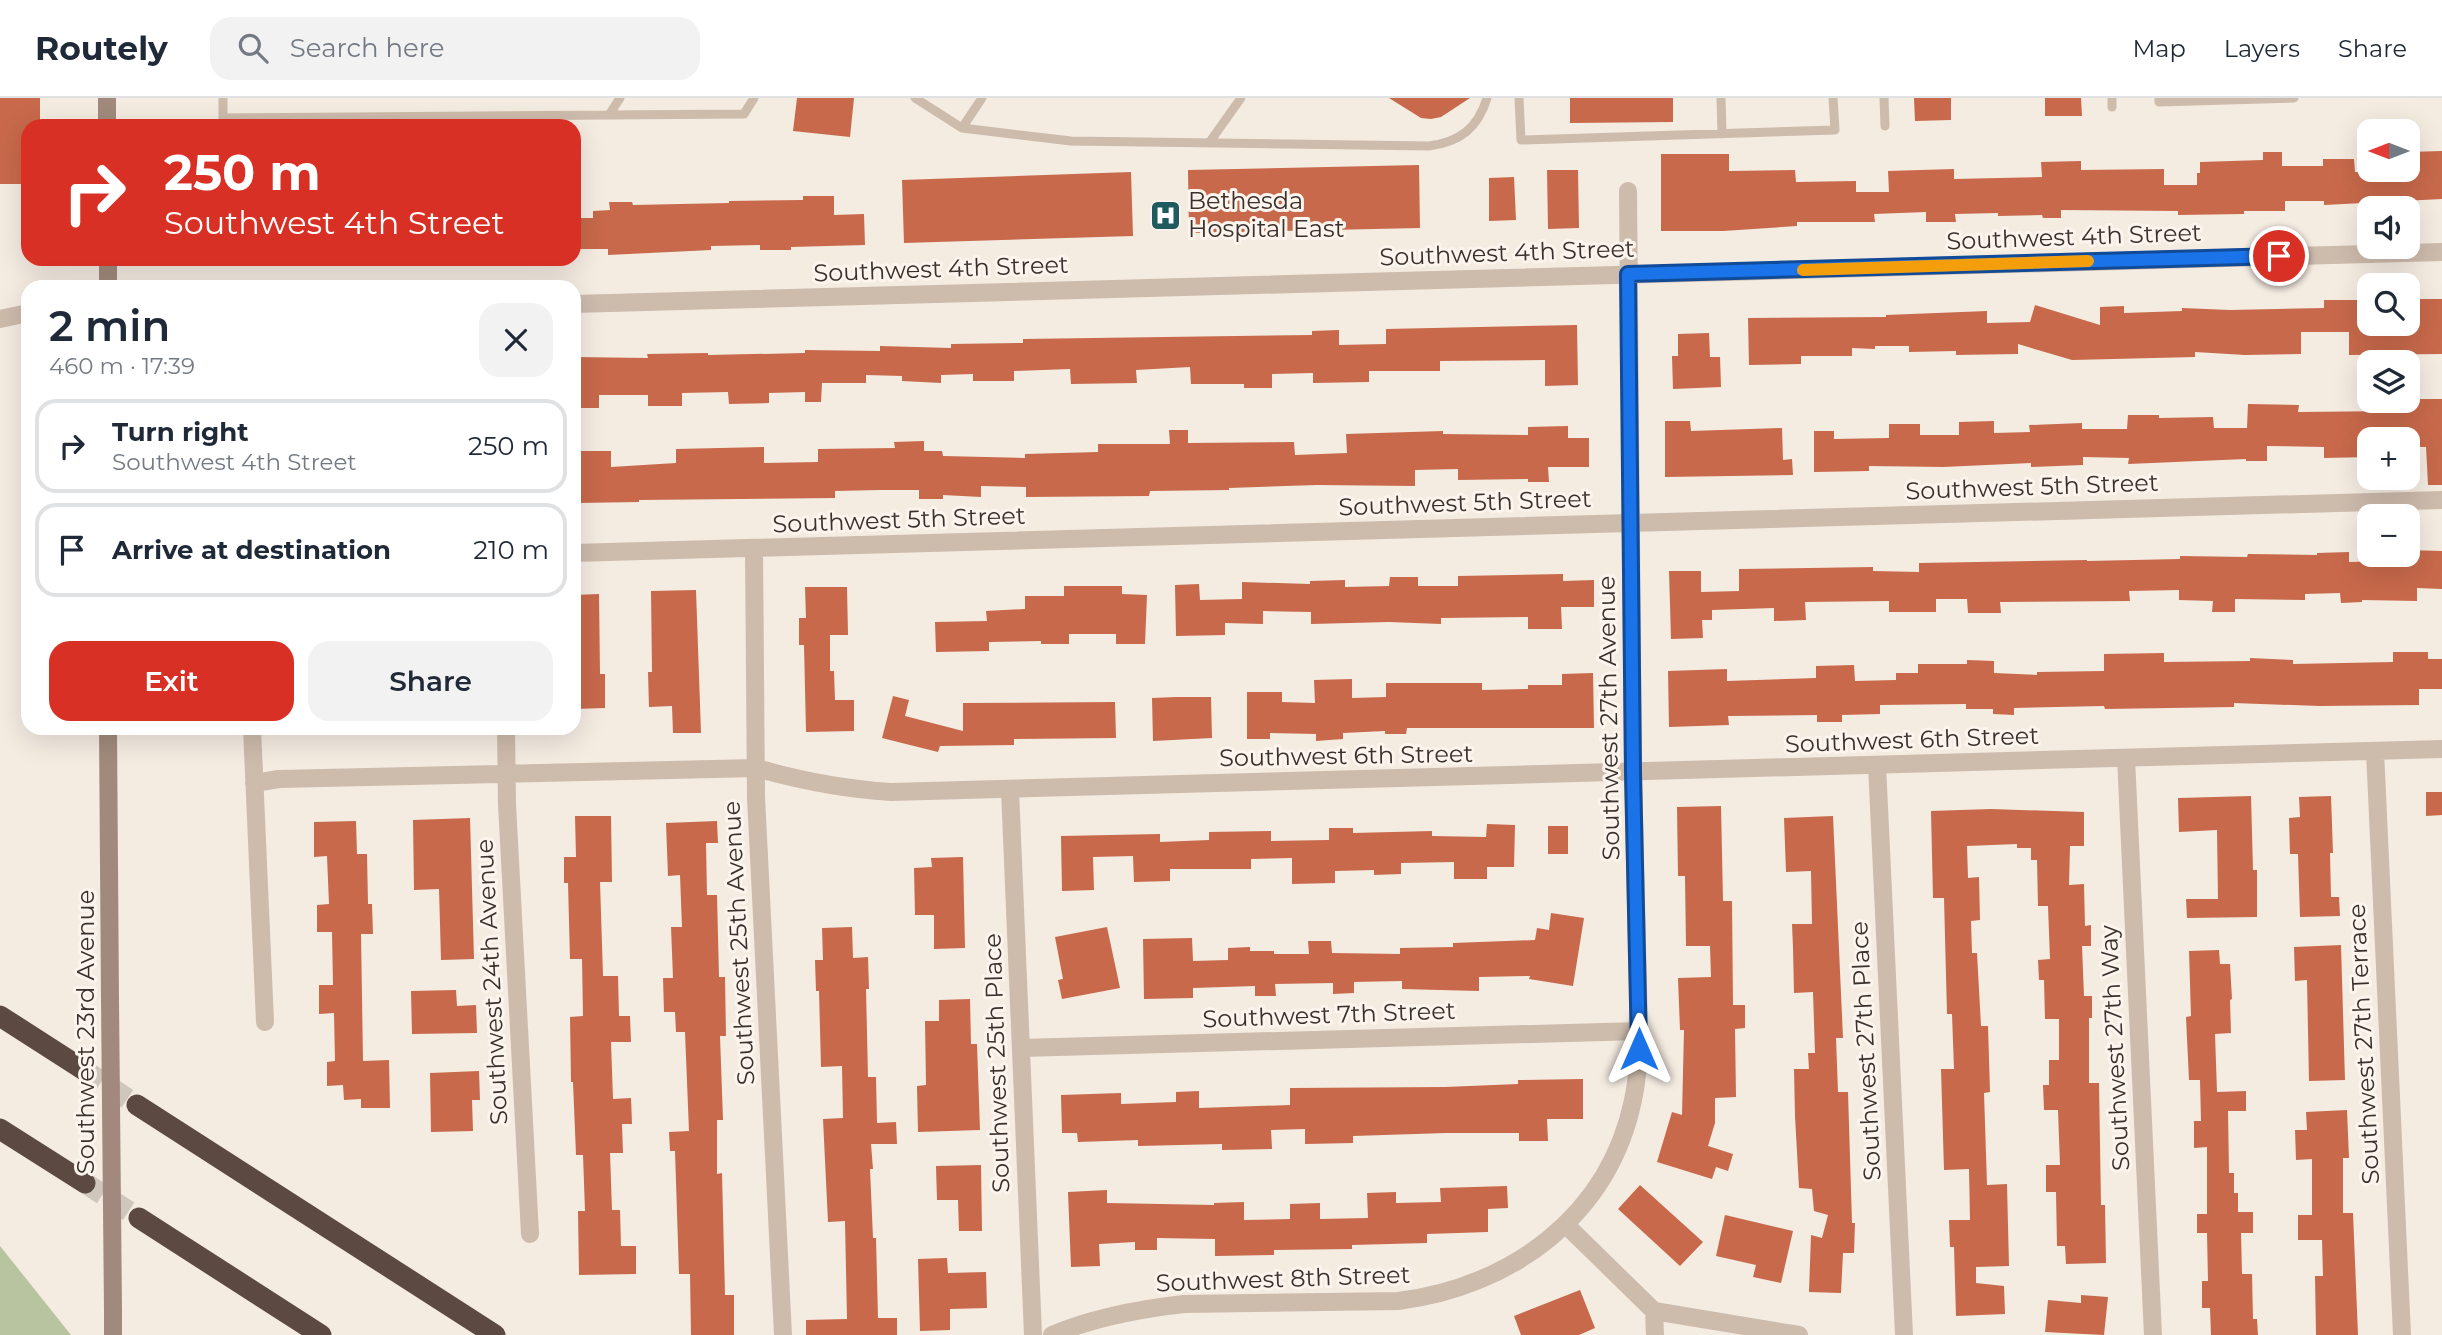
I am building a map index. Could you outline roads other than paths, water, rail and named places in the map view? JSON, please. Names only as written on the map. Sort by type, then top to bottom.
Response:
[{"type":"highway","points":[[0,1016],[84,1070]]},
{"type":"highway","points":[[137,1105],[495,1335]]},
{"type":"highway","points":[[0,1129],[83,1182],[0,1146]]},
{"type":"highway","points":[[139,1218],[321,1335]]},
{"type":"street","points":[[107,98],[107,119]]},
{"type":"street","name":"Southwest 27th Avenue","points":[[1564,1224],[1598,1183],[1622,1136],[1635,1090],[1638,1066],[1628,191]]},
{"type":"street","name":"Southwest 4th Street","points":[[581,304],[2442,251]]},
{"type":"street","points":[[0,319],[21,314]]},
{"type":"street","name":"Southwest 5th Street","points":[[581,553],[2442,500]]},
{"type":"street","name":"Southwest 25th Avenue","points":[[754,548],[756,768],[783,1335]]},
{"type":"street","name":"Southwest 23rd Avenue","points":[[108,735],[113,1335]]},
{"type":"street","points":[[252,735],[265,1022]]},
{"type":"street","name":"Southwest 24th Avenue","points":[[506,735],[530,1234]]},
{"type":"street","name":"Southwest 6th Street","points":[[254,783],[279,779],[756,768],[805,782],[891,792],[2442,749]]},
{"type":"street","name":"Southwest 27th Terrace","points":[[2375,751],[2402,1335]]},
{"type":"street","name":"Southwest 27th Way","points":[[2126,758],[2153,1335]]},
{"type":"street","name":"Southwest 27th Place","points":[[1877,765],[1904,1335]]},
{"type":"street","name":"Southwest 25th Place","points":[[1010,790],[1033,1335]]},
{"type":"street","name":"Southwest 7th Street","points":[[1021,1048],[1639,1031]]},
{"type":"street","points":[[1564,1224],[1654,1311],[1799,1335]]},
{"type":"street","name":"Southwest 8th Street","points":[[1052,1335],[1119,1313],[1184,1304],[1398,1301],[1425,1297],[1460,1289],[1493,1276],[1523,1258],[1564,1224]]},
{"type":"street","points":[[1654,1311],[1655,1335]]},
{"type":"lane","points":[[223,98],[223,118],[744,114],[754,98]]},
{"type":"lane","points":[[609,115],[620,98]]},
{"type":"lane","points":[[915,98],[962,128],[1071,141],[1429,146],[1460,138],[1473,127],[1482,114],[1487,98]]},
{"type":"lane","points":[[962,128],[982,98]]},
{"type":"lane","points":[[1209,143],[1241,98]]},
{"type":"lane","points":[[1519,98],[1521,140],[1835,130],[1833,98]]},
{"type":"lane","points":[[1721,98],[1722,134]]},
{"type":"lane","points":[[1884,98],[1885,126]]},
{"type":"lane","points":[[2160,98],[2160,102],[2294,98]]},
{"type":"tunnel","points":[[84,1070],[137,1105]]},
{"type":"tunnel","points":[[85,1183],[139,1218]]},
{"type":"place","name":"Bethesda Hospital East","points":[[1165,215]]}]
